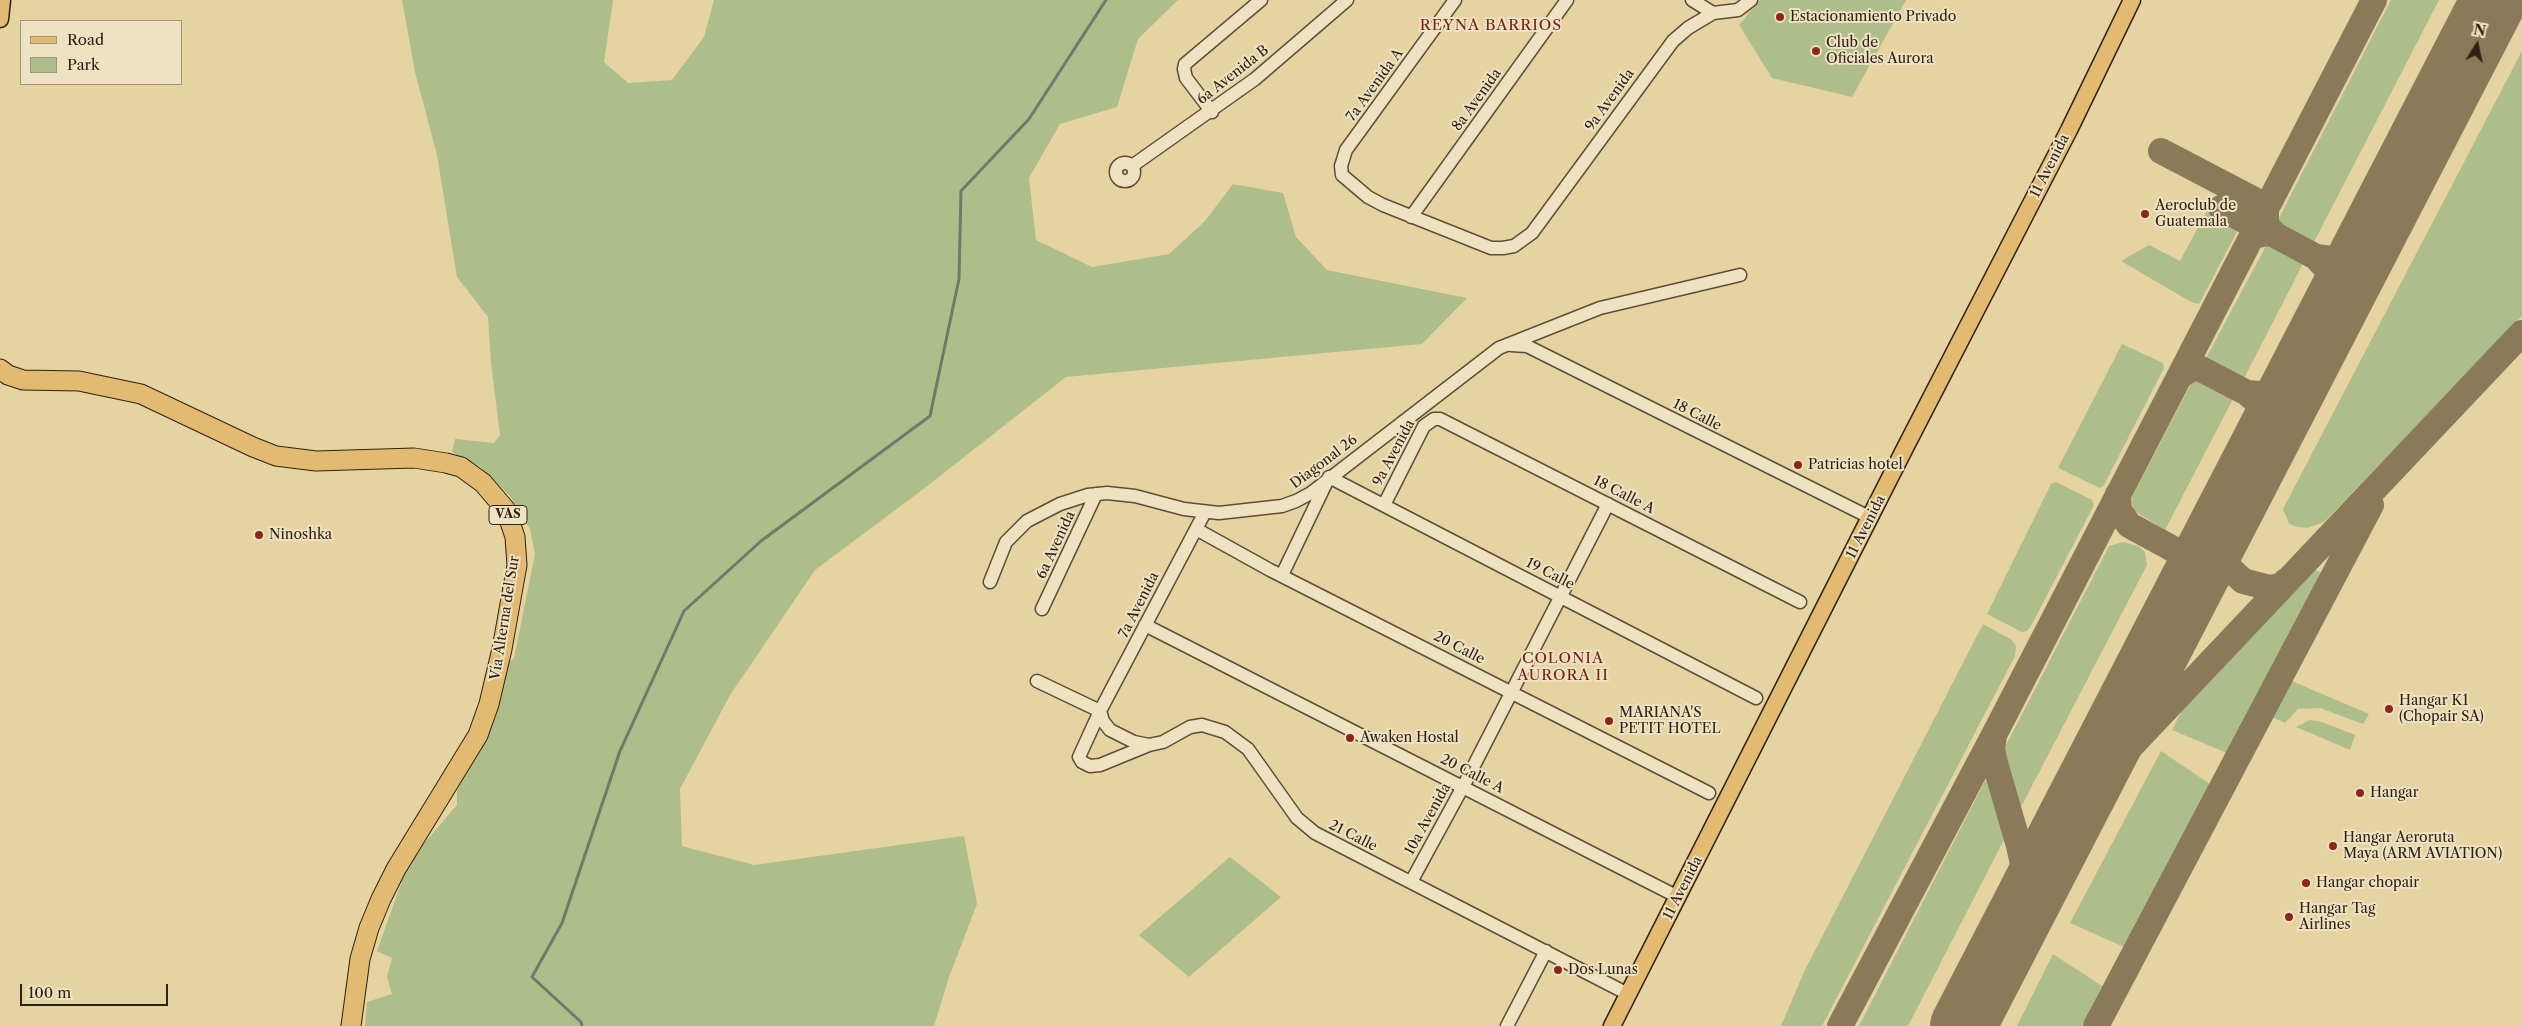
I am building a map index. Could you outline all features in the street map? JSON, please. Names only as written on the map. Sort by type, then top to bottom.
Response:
[{"type":"highway","name":"Vía Alterna del Sur","points":[[0,369],[8,375],[23,380],[79,381],[141,394],[253,448],[276,456],[316,461],[414,458],[446,463],[460,467],[482,482],[506,510],[516,537],[517,565],[502,649],[489,704],[478,735],[396,870],[368,928],[360,959],[351,1026]]},
{"type":"main road","points":[[0,19],[2,0]]},
{"type":"main road","name":"11 Avenida","points":[[1612,1026],[2069,130],[2132,0]]},
{"type":"street","points":[[1212,112],[1186,78],[1184,69],[1188,60],[1261,0]]},
{"type":"street","name":"6a Avenida B","points":[[1132,166],[1212,112],[1255,79],[1347,0]]},
{"type":"street","name":"7a Avenida A","points":[[1411,217],[1368,197],[1348,182],[1342,175],[1341,166],[1346,150],[1455,0]]},
{"type":"street","name":"8a Avenida","points":[[1411,217],[1567,0]]},
{"type":"street","points":[[1693,0],[1708,15]]},
{"type":"street","name":"9a Avenida","points":[[1411,217],[1491,248],[1514,246],[1532,233],[1673,41],[1708,15],[1738,10],[1751,0]]},
{"type":"street","name":"Diagonal 26","points":[[990,582],[1006,542],[1027,521],[1060,504],[1096,494],[1135,496],[1205,512],[1229,512],[1282,506],[1311,493],[1499,348],[1600,308],[1740,275]]},
{"type":"street","name":"18 Calle","points":[[1508,344],[1527,346],[1871,518]]},
{"type":"street","name":"9a Avenida","points":[[1384,505],[1420,434],[1428,421],[1434,419]]},
{"type":"street","name":"18 Calle A","points":[[1434,419],[1448,422],[1800,602]]},
{"type":"street","points":[[1282,575],[1330,477]]},
{"type":"street","name":"19 Calle","points":[[1330,477],[1756,698]]},
{"type":"street","name":"6a Avenida","points":[[1042,609],[1096,494]]},
{"type":"street","name":"10a Avenida","points":[[1411,882],[1512,692],[1608,504]]},
{"type":"street","name":"7a Avenida","points":[[1148,745],[1100,765],[1090,766],[1082,762],[1079,757],[1100,711],[1205,512]]},
{"type":"street","name":"20 Calle","points":[[1196,529],[1282,575],[1709,793]]},
{"type":"street","name":"20 Calle A","points":[[1145,625],[1678,896]]},
{"type":"street","points":[[1037,681],[1100,711],[1103,721],[1110,730],[1134,742],[1148,745]]},
{"type":"street","name":"21 Calle","points":[[1148,745],[1163,742],[1190,727],[1202,725],[1225,732],[1248,749],[1293,814],[1306,827],[1628,994]]},
{"type":"street","points":[[1507,1026],[1546,951]]},
{"type":"green space","points":[[402,0],[613,0],[604,62],[628,83],[672,80],[704,37],[714,0],[1178,0],[1138,39],[1117,107],[1060,124],[1029,178],[1036,240],[1092,267],[1169,254],[1205,221],[1233,184],[1283,193],[1296,237],[1327,270],[1467,298],[1422,344],[1066,377],[926,487],[815,570],[730,695],[680,789],[682,846],[754,865],[964,836],[977,904],[949,977],[934,1026],[365,1026],[367,1002],[392,994],[387,977],[392,958],[377,951],[409,861],[457,805],[457,790],[489,730],[509,662],[514,658],[535,554],[530,529],[510,496],[480,467],[452,452],[455,439],[494,443],[500,435],[491,363],[488,317],[457,277],[437,155],[415,72]]},
{"type":"green space","name":"Club de Oficiales Aurora","points":[[1760,0],[1906,0],[1852,97],[1772,78],[1739,25]]},
{"type":"green space","points":[[2391,0],[2439,0],[2313,244],[2282,228],[2279,218]]},
{"type":"green space","points":[[2522,51],[2522,316],[2324,522],[2307,528],[2294,526],[2289,523],[2283,509]]},
{"type":"green space","points":[[2208,209],[2240,226],[2199,304],[2191,302],[2121,261],[2149,245],[2180,261]]},
{"type":"green space","points":[[2268,242],[2305,260],[2242,382],[2204,362]]},
{"type":"green space","points":[[2122,344],[2163,363],[2164,368],[2104,485],[2100,488],[2058,468]]},
{"type":"green space","points":[[2197,377],[2235,395],[2165,530],[2133,510],[2132,497],[2193,380]]},
{"type":"green space","points":[[2056,482],[2092,500],[2094,505],[2032,624],[2027,631],[2022,632],[1987,614],[2051,484]]},
{"type":"green space","points":[[2123,542],[2138,546],[2145,552],[2147,565],[2022,805],[2018,806],[2002,753],[2109,546]]},
{"type":"green space","points":[[2316,570],[2324,574],[2323,579],[2227,753],[2172,730],[2184,706],[2311,571]]},
{"type":"green space","points":[[1983,624],[2012,640],[2016,646],[2015,656],[1822,1026],[1781,1026],[1804,972]]},
{"type":"green space","points":[[2287,679],[2369,714],[2363,724],[2320,708],[2298,709],[2285,723],[2267,715]]},
{"type":"green space","points":[[2310,720],[2322,722],[2355,735],[2350,750],[2296,727]]},
{"type":"green space","points":[[2161,751],[2210,784],[2124,947],[2070,923]]},
{"type":"green space","points":[[1988,775],[2006,836],[1908,1026],[1859,1026]]},
{"type":"green space","points":[[1230,857],[1281,897],[1189,977],[1139,935]]},
{"type":"green space","points":[[2053,954],[2102,986],[2082,1026],[2017,1026]]},
{"type":"waterway","points":[[582,1026],[581,1022],[532,977],[562,923],[620,751],[684,611],[761,541],[930,416],[959,279],[961,191],[1029,119],[1106,0]]},
{"type":"taxiway","points":[[1840,1026],[1995,733],[2374,0]]},
{"type":"taxiway","points":[[2161,151],[2266,206],[2266,224],[2275,235]]},
{"type":"taxiway","points":[[2221,208],[2255,226]]},
{"type":"taxiway","points":[[2259,235],[2267,233],[2275,235],[2316,257],[2325,267],[2333,278],[2335,291],[2330,316]]},
{"type":"taxiway","points":[[2316,257],[2348,261],[2358,257],[2366,247]]},
{"type":"taxiway","points":[[2080,800],[2522,333]]},
{"type":"taxiway","points":[[2179,377],[2190,369],[2199,368],[2247,393],[2258,403],[2265,415],[2264,444]]},
{"type":"taxiway","points":[[2247,393],[2273,395],[2296,382]]},
{"type":"taxiway","points":[[2118,494],[2119,510],[2129,525],[2173,549],[2197,554],[2209,550]]},
{"type":"taxiway","points":[[2096,1026],[2371,505]]},
{"type":"taxiway","points":[[2219,531],[2219,542],[2225,564],[2243,581],[2270,588],[2280,586],[2287,580]]},
{"type":"taxiway","points":[[2173,549],[2190,564],[2193,573],[2192,582]]},
{"type":"taxiway","points":[[1994,736],[1992,749],[1995,763],[2019,846],[2030,895]]},
{"type":"taxiway","points":[[2019,846],[2031,856],[2040,858],[2051,856]]},
{"type":"runway","points":[[1963,1026],[2494,0]]},
{"type":"place","name":"Estacionamiento Privado","points":[[1780,17]]},
{"type":"place","name":"Club de Oficiales Aurora","points":[[1816,51]]},
{"type":"place","name":"Aeroclub de Guatemala","points":[[2145,214]]},
{"type":"place","name":"Patricias hotel","points":[[1798,465]]},
{"type":"place","name":"Ninoshka","points":[[259,535]]},
{"type":"place","name":"Hangar K1 (Chopair SA)","points":[[2389,709]]},
{"type":"place","name":"MARIANA'S PETIT HOTEL","points":[[1609,721]]},
{"type":"place","name":"Awaken Hostal","points":[[1350,738]]},
{"type":"place","name":"Hangar","points":[[2360,793]]},
{"type":"place","name":"Hangar Aeroruta Maya (ARM AVIATION)","points":[[2333,846]]},
{"type":"place","name":"Hangar chopair","points":[[2306,883]]},
{"type":"place","name":"Hangar Tag Airlines","points":[[2289,917]]},
{"type":"place","name":"Dos Lunas","points":[[1558,970]]},
{"type":"district","name":"REYNA BARRIOS","points":[[1491,26]]},
{"type":"district","name":"COLONIA AURORA II","points":[[1563,668]]}]
